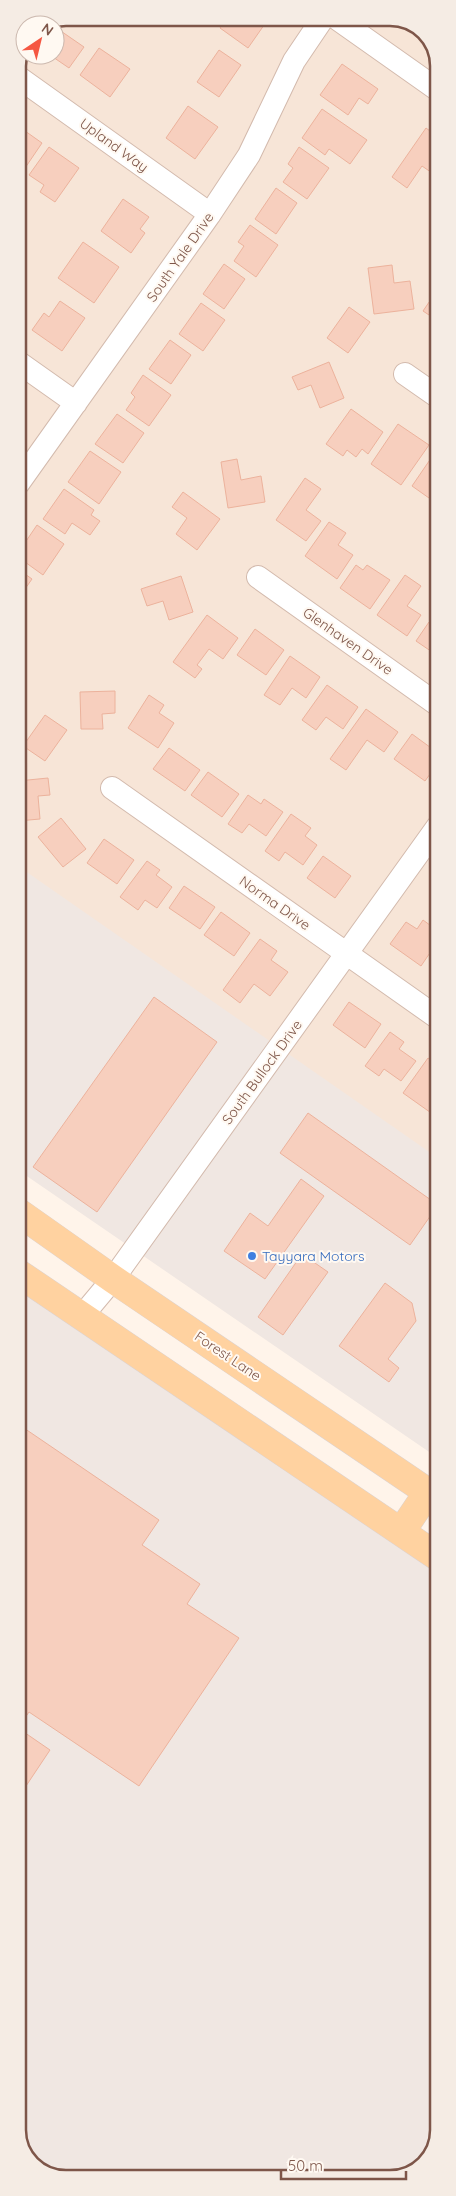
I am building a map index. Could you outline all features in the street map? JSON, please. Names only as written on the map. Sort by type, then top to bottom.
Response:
[{"type":"main road","name":"Forest Lane","points":[[27,1218],[113,1279],[430,1493]]},
{"type":"main road","points":[[27,1279],[430,1552]]},
{"type":"main road","points":[[400,1532],[430,1499]]},
{"type":"street","name":"South Yale Drive","points":[[26,473],[210,214],[249,155],[294,61],[318,26]]},
{"type":"street","points":[[347,26],[429,84]]},
{"type":"street","name":"Upland Way","points":[[26,82],[210,214]]},
{"type":"street","points":[[26,368],[76,403]]},
{"type":"street","points":[[405,374],[429,391]]},
{"type":"street","name":"Glenhaven Drive","points":[[258,577],[429,699]]},
{"type":"street","name":"Norma Drive","points":[[112,788],[429,1012]]},
{"type":"street","name":"South Bullock Drive","points":[[82,1316],[113,1279],[429,838]]},
{"type":"shaded area","points":[[65,26],[67,26],[392,26],[412,33],[426,49],[429,61],[430,1155],[26,873],[26,65],[65,65]]},
{"type":"shaded area","points":[[26,872],[430,1152],[430,1452],[27,1176]]},
{"type":"shaded area","points":[[27,1279],[430,1555],[430,2129],[427,2145],[423,2152],[414,2161],[402,2168],[64,2170],[44,2163],[30,2147],[27,2135]]},
{"type":"building","points":[[221,26],[263,26],[248,48],[220,28]]},
{"type":"building","points":[[65,34],[84,47],[69,68],[65,65]]},
{"type":"building","points":[[99,48],[130,69],[110,97],[80,75]]},
{"type":"building","points":[[219,50],[241,65],[219,97],[197,82]]},
{"type":"building","points":[[342,64],[378,89],[368,104],[359,98],[348,115],[320,95]]},
{"type":"building","points":[[188,106],[218,127],[195,159],[166,138]]},
{"type":"building","points":[[322,109],[367,140],[350,164],[329,149],[325,155],[302,138]]},
{"type":"building","points":[[426,128],[429,130],[429,171],[422,166],[407,188],[392,177]]},
{"type":"building","points":[[26,132],[42,143],[26,167]]},
{"type":"building","points":[[49,147],[79,168],[55,202],[40,192],[44,185],[29,175]]},
{"type":"building","points":[[299,147],[329,168],[307,199],[283,182],[293,168],[288,164]]},
{"type":"building","points":[[276,188],[297,203],[276,234],[255,219]]},
{"type":"building","points":[[123,199],[149,217],[140,229],[145,233],[131,253],[101,231]]},
{"type":"building","points":[[250,225],[278,245],[256,277],[234,261],[244,246],[238,242]]},
{"type":"building","points":[[83,242],[119,267],[94,303],[58,278]]},
{"type":"building","points":[[224,264],[245,279],[224,309],[203,294]]},
{"type":"building","points":[[392,265],[394,283],[410,281],[414,309],[374,314],[368,268]]},
{"type":"building","points":[[60,301],[85,318],[62,351],[32,330],[44,313],[49,317]]},
{"type":"building","points":[[429,302],[429,315],[423,311]]},
{"type":"building","points":[[201,303],[225,320],[203,351],[179,334]]},
{"type":"building","points":[[349,307],[370,322],[348,353],[327,338]]},
{"type":"building","points":[[170,340],[191,355],[171,384],[149,369]]},
{"type":"building","points":[[329,362],[344,398],[320,408],[311,385],[298,390],[292,377]]},
{"type":"building","points":[[143,375],[171,395],[149,426],[126,410],[135,397],[131,393]]},
{"type":"building","points":[[351,409],[383,432],[368,454],[362,449],[356,457],[347,450],[343,456],[326,444]]},
{"type":"building","points":[[117,414],[144,433],[123,463],[95,444]]},
{"type":"building","points":[[398,424],[429,445],[401,485],[371,464]]},
{"type":"building","points":[[90,451],[121,472],[99,504],[68,482]]},
{"type":"building","points":[[237,459],[241,480],[261,476],[265,502],[228,508],[221,462]]},
{"type":"building","points":[[429,461],[429,498],[412,486]]},
{"type":"building","points":[[305,478],[321,489],[306,510],[321,521],[306,541],[276,520]]},
{"type":"building","points":[[64,489],[94,510],[91,515],[100,521],[90,535],[72,523],[65,534],[43,519]]},
{"type":"building","points":[[183,492],[220,519],[197,550],[176,534],[187,518],[172,507]]},
{"type":"building","points":[[329,522],[346,533],[338,545],[353,555],[337,579],[305,556]]},
{"type":"building","points":[[37,525],[64,544],[43,575],[26,563],[26,541]]},
{"type":"building","points":[[356,565],[363,570],[367,565],[390,580],[370,609],[340,588]]},
{"type":"building","points":[[26,575],[32,579],[26,587]]},
{"type":"building","points":[[405,575],[421,586],[407,606],[421,615],[407,636],[377,615]]},
{"type":"building","points":[[181,576],[193,612],[169,620],[163,601],[147,606],[141,589]]},
{"type":"building","points":[[207,615],[238,638],[223,659],[209,649],[197,665],[202,669],[195,678],[173,662]]},
{"type":"building","points":[[429,622],[429,650],[416,641]]},
{"type":"building","points":[[255,629],[284,650],[266,675],[237,655]]},
{"type":"building","points":[[290,656],[320,677],[306,698],[292,688],[280,705],[264,695]]},
{"type":"building","points":[[327,685],[358,707],[343,729],[326,717],[316,730],[302,720]]},
{"type":"building","points":[[115,691],[115,713],[102,714],[103,729],[81,729],[80,692]]},
{"type":"building","points":[[149,695],[164,705],[159,713],[174,723],[158,748],[128,728]]},
{"type":"building","points":[[366,709],[398,732],[384,752],[367,740],[346,770],[330,759]]},
{"type":"building","points":[[45,715],[67,730],[45,761],[26,748],[26,741]]},
{"type":"building","points":[[412,734],[429,747],[429,775],[425,781],[394,759]]},
{"type":"building","points":[[169,748],[200,770],[185,791],[153,769]]},
{"type":"building","points":[[208,772],[239,794],[222,817],[191,795]]},
{"type":"building","points":[[48,778],[50,795],[38,796],[40,819],[26,820],[26,780]]},
{"type":"building","points":[[248,795],[261,804],[264,799],[283,812],[266,836],[249,824],[242,833],[228,824]]},
{"type":"building","points":[[291,814],[311,828],[305,836],[317,845],[303,865],[285,852],[279,861],[265,851]]},
{"type":"building","points":[[61,818],[86,849],[63,867],[38,837]]},
{"type":"building","points":[[104,839],[134,860],[117,884],[87,863]]},
{"type":"building","points":[[323,856],[351,876],[335,898],[307,878]]},
{"type":"building","points":[[147,861],[160,870],[156,875],[172,887],[157,908],[145,900],[138,910],[120,897]]},
{"type":"building","points":[[184,886],[215,907],[200,929],[169,908]]},
{"type":"building","points":[[221,912],[250,933],[234,956],[204,935]]},
{"type":"building","points":[[423,920],[429,925],[429,954],[421,966],[390,944],[406,922],[417,929]]},
{"type":"building","points":[[260,939],[277,951],[271,960],[288,972],[270,996],[254,984],[240,1003],[223,990]]},
{"type":"building","points":[[154,997],[217,1042],[97,1212],[33,1167]]},
{"type":"building","points":[[349,1002],[381,1024],[365,1048],[333,1025]]},
{"type":"building","points":[[390,1032],[404,1042],[399,1049],[416,1061],[401,1081],[384,1069],[379,1076],[365,1066]]},
{"type":"building","points":[[428,1058],[429,1059],[430,1112],[403,1093]]},
{"type":"building","points":[[308,1113],[430,1199],[430,1217],[410,1245],[280,1153]]},
{"type":"building","points":[[301,1179],[324,1196],[265,1279],[224,1251],[250,1213],[268,1226]]},
{"type":"building","points":[[302,1254],[328,1272],[283,1335],[258,1317]]},
{"type":"building","points":[[385,1283],[412,1303],[416,1321],[388,1359],[399,1368],[389,1382],[339,1346]]},
{"type":"building","points":[[27,1430],[159,1520],[142,1545],[200,1584],[187,1604],[239,1638],[139,1786],[29,1712],[27,1715]]},
{"type":"building","points":[[27,1734],[50,1750],[27,1785]]},
{"type":"place","name":"Tayyara Motors","points":[[252,1256]]}]
